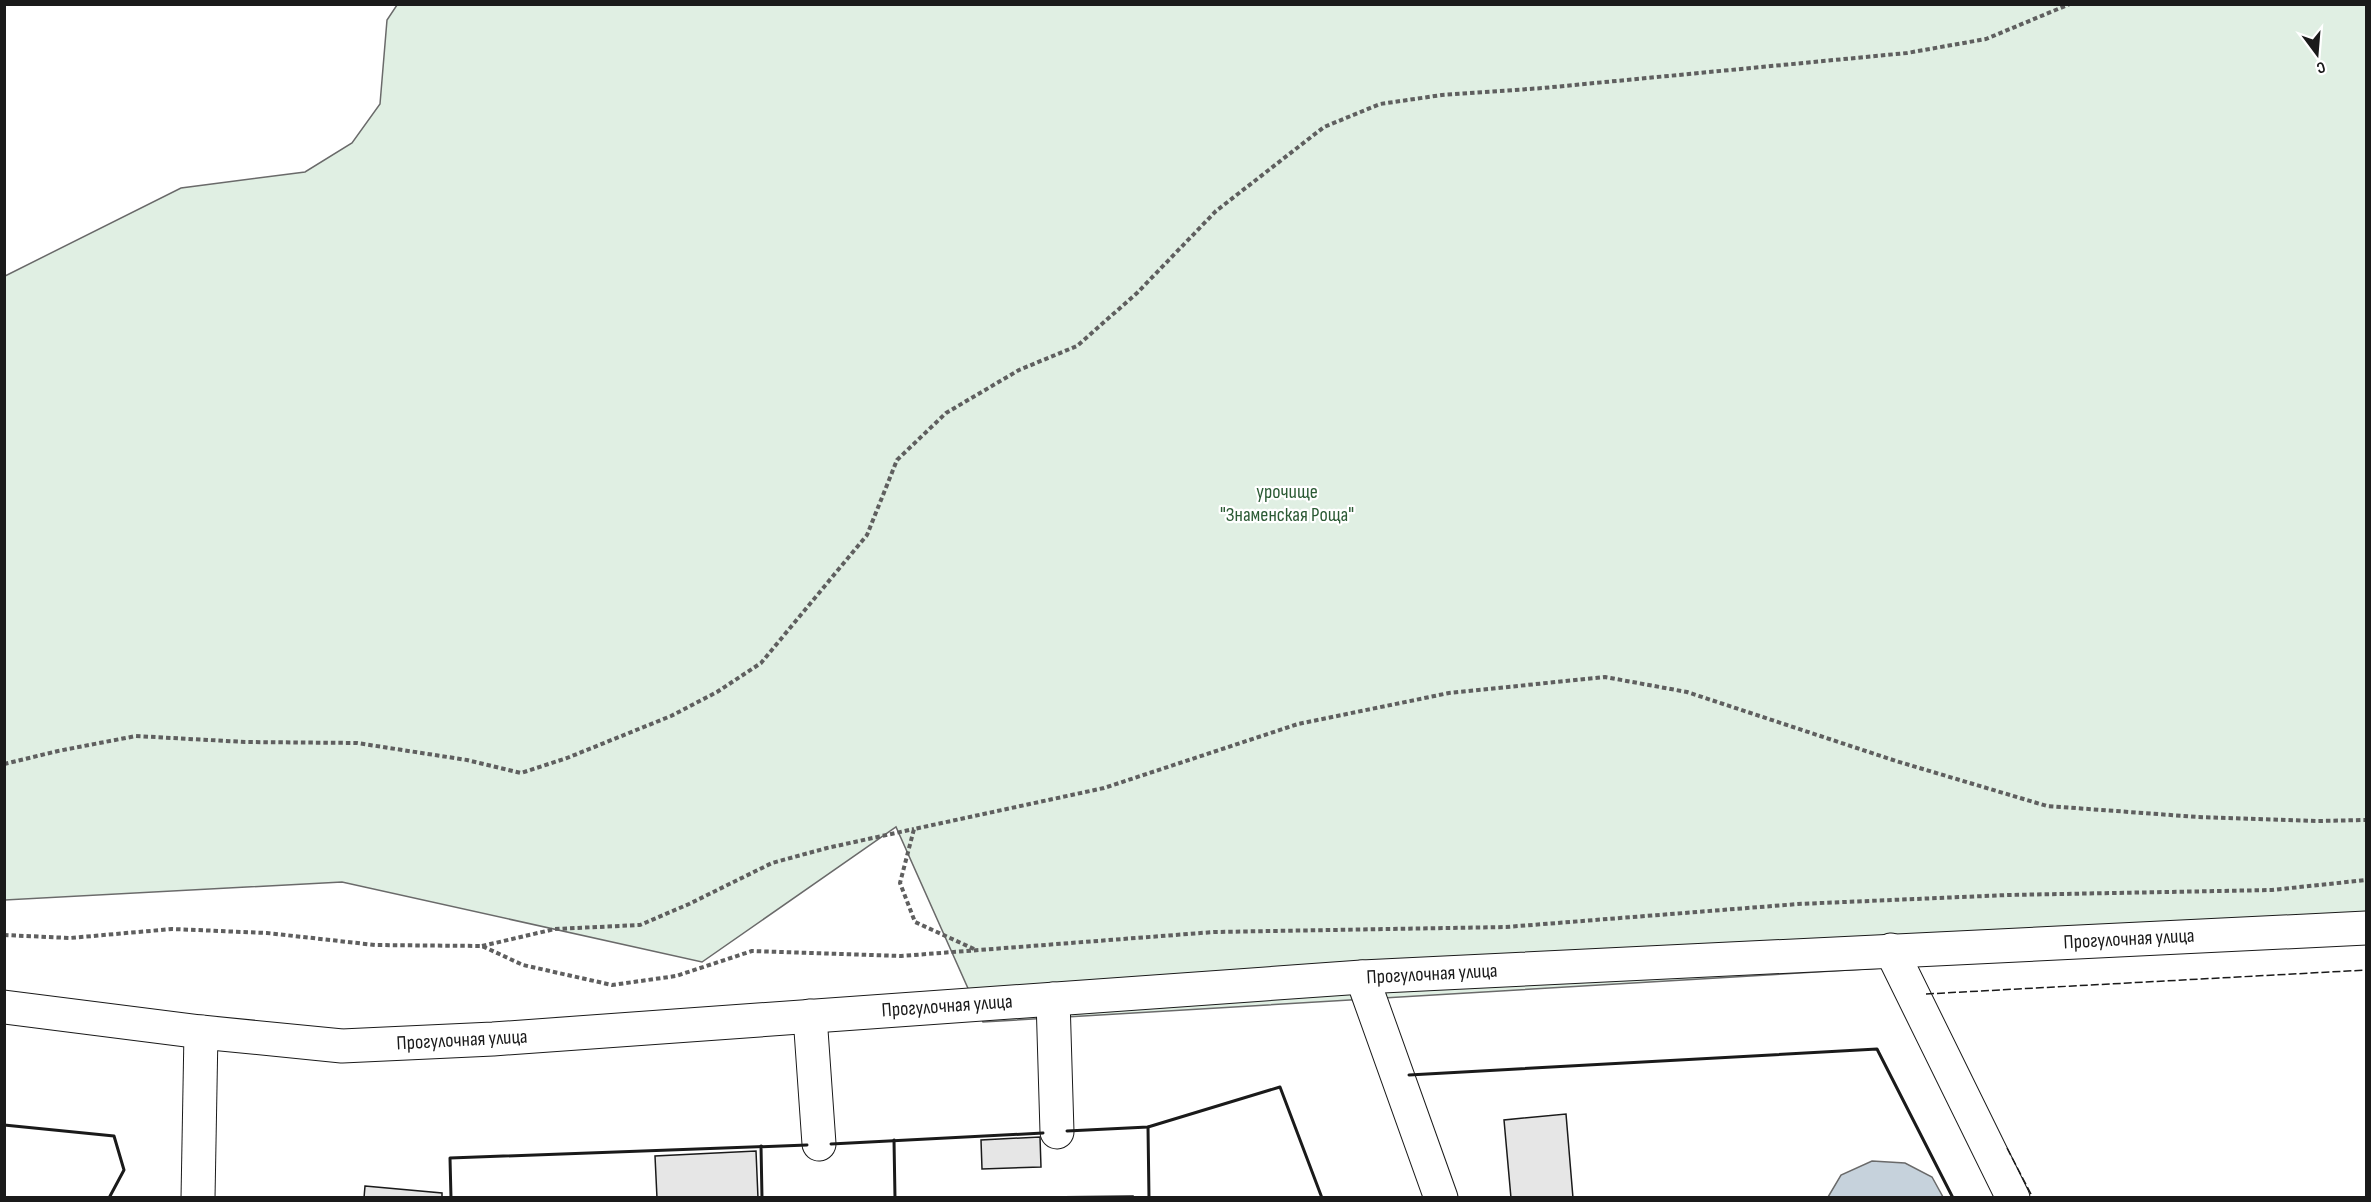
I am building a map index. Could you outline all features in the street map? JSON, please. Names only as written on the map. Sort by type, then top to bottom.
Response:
[{"type":"street","name":"Прогулочная улица","points":[[4,1007],[201,1032],[342,1046],[493,1039],[1362,977],[2367,928]]},
{"type":"street","points":[[1891,950],[2013,1197]]},
{"type":"street","points":[[1362,977],[1441,1197]]},
{"type":"street","points":[[1053,999],[1057,1132]]},
{"type":"street","points":[[810,1016],[819,1144]]},
{"type":"street","points":[[198,1197],[201,1032]]},
{"type":"path","points":[[4,764],[136,736],[246,742],[357,743],[467,760],[521,773],[567,758],[670,716],[717,692],[761,663],[867,535],[897,460],[938,420],[1019,370],[1077,346],[1137,293],[1216,211],[1324,127],[1380,104],[1442,95],[1543,88],[1907,53],[1986,39],[2070,4]]},
{"type":"path","points":[[4,935],[70,938],[172,929],[267,933],[375,945],[482,946],[555,929],[640,925],[689,904],[772,863],[827,848],[1104,788],[1298,724],[1449,693],[1605,677],[1687,692],[1896,761],[2048,806],[2198,817],[2317,822],[2367,820]]},
{"type":"path","points":[[914,829],[900,883],[915,922],[975,950]]},
{"type":"path","points":[[482,946],[523,965],[612,985],[676,976],[752,951],[901,956],[1214,932],[1506,927],[1798,904],[2008,895],[2272,890],[2367,880]]},
{"type":"green space","name":"урочище \"Знаменская Роща\"","points":[[397,5],[2366,5],[2366,939],[983,1022],[896,827],[702,962],[342,882],[5,900],[5,276],[181,188],[305,172],[352,143],[380,104],[387,20]]},
{"type":"shaded area","points":[[1872,1161],[1905,1163],[1932,1177],[1943,1197],[1828,1197],[1841,1175]]},
{"type":"building","points":[[1566,1114],[1573,1198],[1511,1198],[1504,1120]]},
{"type":"building","points":[[1040,1137],[1041,1167],[982,1169],[981,1140]]},
{"type":"building","points":[[756,1151],[758,1198],[657,1198],[655,1156]]},
{"type":"building","points":[[365,1186],[442,1193],[442,1198],[364,1198]]},
{"type":"building","points":[[1133,1196],[1133,1198],[1041,1197]]},
{"type":"fence","points":[[1926,994],[2366,970]]},
{"type":"fence","points":[[2007,1148],[2033,1198]]},
{"type":"wall","points":[[1409,1075],[1877,1049],[1953,1198]]},
{"type":"wall","points":[[1067,1131],[1148,1127],[1280,1087],[1322,1198]]},
{"type":"wall","points":[[4,1125],[114,1136],[124,1170],[109,1198]]},
{"type":"wall","points":[[1148,1127],[1149,1198]]},
{"type":"wall","points":[[831,1144],[1043,1133]]},
{"type":"wall","points":[[894,1140],[895,1198]]},
{"type":"wall","points":[[451,1198],[450,1158],[807,1145]]},
{"type":"wall","points":[[761,1146],[762,1198]]}]
